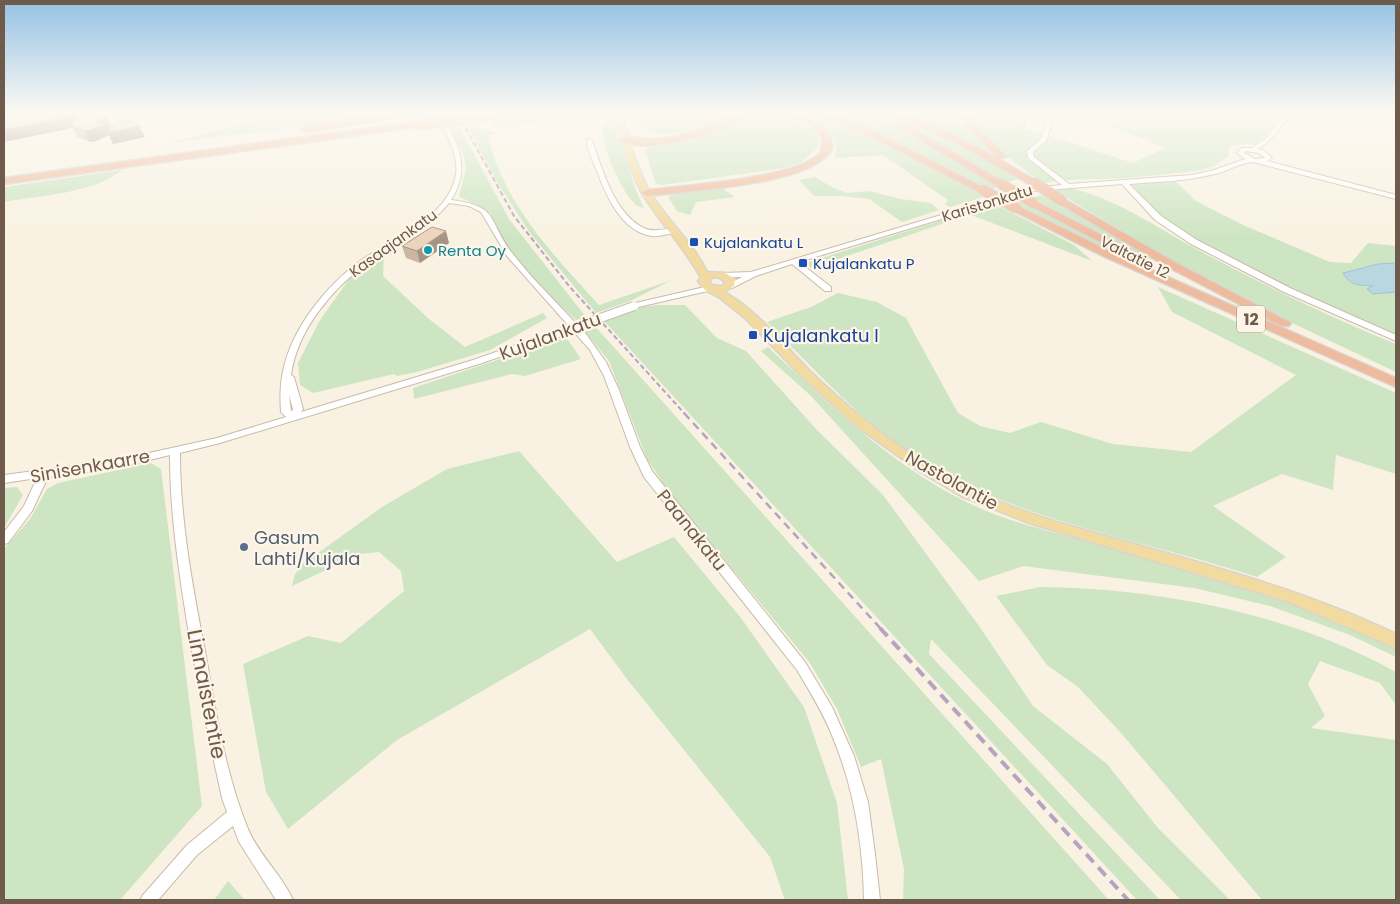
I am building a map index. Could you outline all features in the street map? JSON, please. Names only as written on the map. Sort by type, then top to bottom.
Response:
[{"type":"highway","points":[[4,174],[127,156]]},
{"type":"highway","points":[[4,181],[179,156]]},
{"type":"highway","points":[[647,194],[779,175],[809,166],[822,156]]},
{"type":"highway","name":"12","points":[[917,156],[1107,254],[1396,380]]},
{"type":"highway","name":"Valtatie 12","points":[[955,156],[1033,203],[1172,276],[1396,380]]},
{"type":"highway","name":"12","points":[[988,156],[1119,237],[1205,284],[1396,380]]},
{"type":"highway","points":[[1003,156],[1034,183]]},
{"type":"main road","name":"Nastolantie","points":[[633,156],[647,194],[670,228],[697,262],[707,284],[741,309],[810,378],[852,416],[912,460],[966,492],[1034,519],[1266,588],[1324,610],[1396,641]]},
{"type":"main road","name":"Nastolantie","points":[[697,262],[730,279],[729,286],[741,309]]},
{"type":"main road","points":[[707,284],[721,275]]},
{"type":"main road","points":[[707,284],[729,286]]},
{"type":"street","name":"Kasaajankatu","points":[[292,413],[285,385],[289,365],[304,330],[336,287],[361,264],[422,224],[447,201],[457,184],[459,168],[455,156]]},
{"type":"street","points":[[595,156],[603,181],[619,210],[637,227],[653,234],[670,228]]},
{"type":"street","points":[[1031,156],[1066,186]]},
{"type":"street","points":[[1232,166],[1238,156]]},
{"type":"street","points":[[1247,156],[1396,197]]},
{"type":"street","name":"Karistonkatu","points":[[729,286],[753,274],[1028,190],[1205,175],[1267,156]]},
{"type":"street","points":[[1268,156],[1298,169]]},
{"type":"street","points":[[1124,183],[1158,218],[1194,242],[1287,290],[1396,338]]},
{"type":"street","name":"Paanakatu","points":[[447,201],[471,205],[484,212],[502,244],[518,266],[542,296],[561,311],[590,346],[602,362],[611,382],[630,439],[648,474],[801,666],[821,696],[851,761],[867,842],[872,900]]},
{"type":"street","points":[[794,262],[828,288]]},
{"type":"street","name":"Karistonkatu","points":[[721,275],[753,274]]},
{"type":"street","name":"Kujalankatu","points":[[292,413],[436,374],[634,306],[707,284]]},
{"type":"street","name":"Sinisenkaarre","points":[[4,479],[43,476],[117,464],[175,450],[292,413]]},
{"type":"street","name":"Linnaistentie","points":[[175,450],[175,486],[183,564],[220,764],[235,816],[258,862],[285,900]]},
{"type":"street","points":[[4,540],[28,508],[43,476]]},
{"type":"street","points":[[148,900],[192,850],[235,816]]},
{"type":"green space","points":[[475,156],[509,219],[586,317],[576,320],[538,285],[506,244],[490,213],[459,196],[466,169],[464,157]]},
{"type":"green space","points":[[483,156],[494,156],[505,183],[532,227],[564,267],[599,305],[672,280],[630,301],[596,313],[530,233],[497,182]]},
{"type":"green space","points":[[608,156],[625,156],[644,208],[636,205],[618,179]]},
{"type":"green space","points":[[647,156],[808,156],[801,162],[785,168],[662,185],[656,184]]},
{"type":"green space","points":[[835,156],[864,156],[836,158]]},
{"type":"green space","points":[[885,156],[908,156],[982,195],[981,198],[950,207],[945,204],[948,200]]},
{"type":"green space","points":[[922,156],[946,156],[998,188],[987,189]]},
{"type":"green space","points":[[961,156],[985,156],[1021,178],[1005,183]]},
{"type":"green space","points":[[991,156],[999,156],[1009,166]]},
{"type":"green space","points":[[1008,156],[1030,156],[1029,158],[1057,181],[1042,183]]},
{"type":"green space","points":[[1034,156],[1112,156],[1133,163],[1148,156],[1228,156],[1212,167],[1196,171],[1126,178],[1066,180]]},
{"type":"green space","points":[[122,170],[110,178],[81,189],[4,202],[4,187]]},
{"type":"green space","points":[[815,177],[846,193],[869,191],[901,199],[930,203],[939,210],[902,222],[869,199],[814,196],[799,180]]},
{"type":"green space","points":[[1176,182],[1196,201],[1243,225],[1330,262],[1351,263],[1368,243],[1396,246],[1396,336],[1302,295],[1203,244],[1175,227],[1152,207],[1132,185]]},
{"type":"green space","points":[[722,188],[735,197],[696,202],[690,215],[677,211],[668,197],[675,193]]},
{"type":"green space","points":[[1070,188],[1105,199],[1272,288],[1321,312],[1396,344],[1396,372],[1273,314],[1186,269],[1052,189]]},
{"type":"green space","points":[[1044,194],[1182,275],[1032,198]]},
{"type":"green space","points":[[1022,201],[1186,286],[1058,228],[1014,204]]},
{"type":"green space","points":[[997,205],[1074,245],[1092,261],[971,215]]},
{"type":"green space","points":[[955,216],[960,218],[811,268],[806,263]]},
{"type":"green space","points":[[384,253],[383,276],[429,319],[465,347],[543,313],[547,318],[490,350],[417,372],[397,376],[394,374],[313,393],[300,385],[298,363],[320,320],[350,278]]},
{"type":"green space","points":[[1158,287],[1396,393],[1396,474],[1336,455],[1333,490],[1282,474],[1213,506],[1286,557],[1257,577],[1083,528],[997,499],[957,480],[919,459],[878,429],[840,395],[767,322],[811,307],[838,293],[877,302],[906,318],[958,413],[980,426],[1010,433],[1041,422],[1113,444],[1191,452],[1296,375],[1172,312]]},
{"type":"green space","points":[[656,305],[685,305],[717,338],[746,351],[817,430],[883,495],[979,626],[1033,706],[1107,764],[1158,828],[1230,900],[1181,900],[931,639],[929,654],[1160,900],[1137,900],[603,320],[637,308]]},
{"type":"green space","points":[[593,324],[1109,900],[903,900],[904,869],[881,759],[861,767],[837,709],[810,663],[674,499],[647,459],[609,361],[582,328]]},
{"type":"green space","points":[[566,337],[581,359],[525,376],[512,374],[414,399],[413,388]]},
{"type":"green space","points":[[768,347],[869,438],[924,478],[953,495],[984,510],[1016,522],[1202,573],[1276,598],[1325,616],[1396,647],[1396,657],[1350,635],[1270,606],[1194,588],[1023,566],[979,581],[811,396],[761,351]]},
{"type":"green space","points":[[519,451],[617,562],[674,537],[741,618],[804,707],[837,803],[848,900],[785,900],[770,857],[627,679],[590,629],[397,740],[288,829],[266,792],[243,664],[308,636],[341,643],[404,591],[401,571],[379,552],[360,554],[292,586],[295,574],[303,564],[382,507],[447,469]]},
{"type":"green space","points":[[151,463],[161,469],[202,806],[120,900],[4,900],[4,549],[30,519],[47,489],[58,483]]},
{"type":"green space","points":[[17,487],[23,495],[4,528],[4,488]]},
{"type":"green space","points":[[1040,587],[1130,593],[1177,599],[1223,608],[1313,634],[1356,652],[1396,672],[1396,705],[1380,683],[1320,661],[1308,684],[1325,716],[1311,728],[1396,740],[1396,900],[1262,900],[1122,734],[1078,687],[1047,665],[996,596]]},
{"type":"green space","points":[[228,881],[245,900],[214,900]]},
{"type":"water","points":[[1396,263],[1396,292],[1373,294],[1367,289],[1373,286],[1352,283],[1343,273],[1378,264]]},
{"type":"building","points":[[432,227],[446,231],[417,251],[402,246]]},
{"type":"railway","points":[[481,156],[514,216],[569,286],[685,414]]},
{"type":"railway","points":[[684,413],[881,629]]},
{"type":"railway","points":[[880,628],[1128,900]]},
{"type":"place","name":"Kujalankatu L","points":[[694,242]]},
{"type":"place","name":"Renta Oy","points":[[428,250]]},
{"type":"place","name":"Kujalankatu P","points":[[803,263]]},
{"type":"place","name":"Kujalankatu I","points":[[753,335]]},
{"type":"place","name":"Gasum Lahti/Kujala","points":[[244,547]]}]
